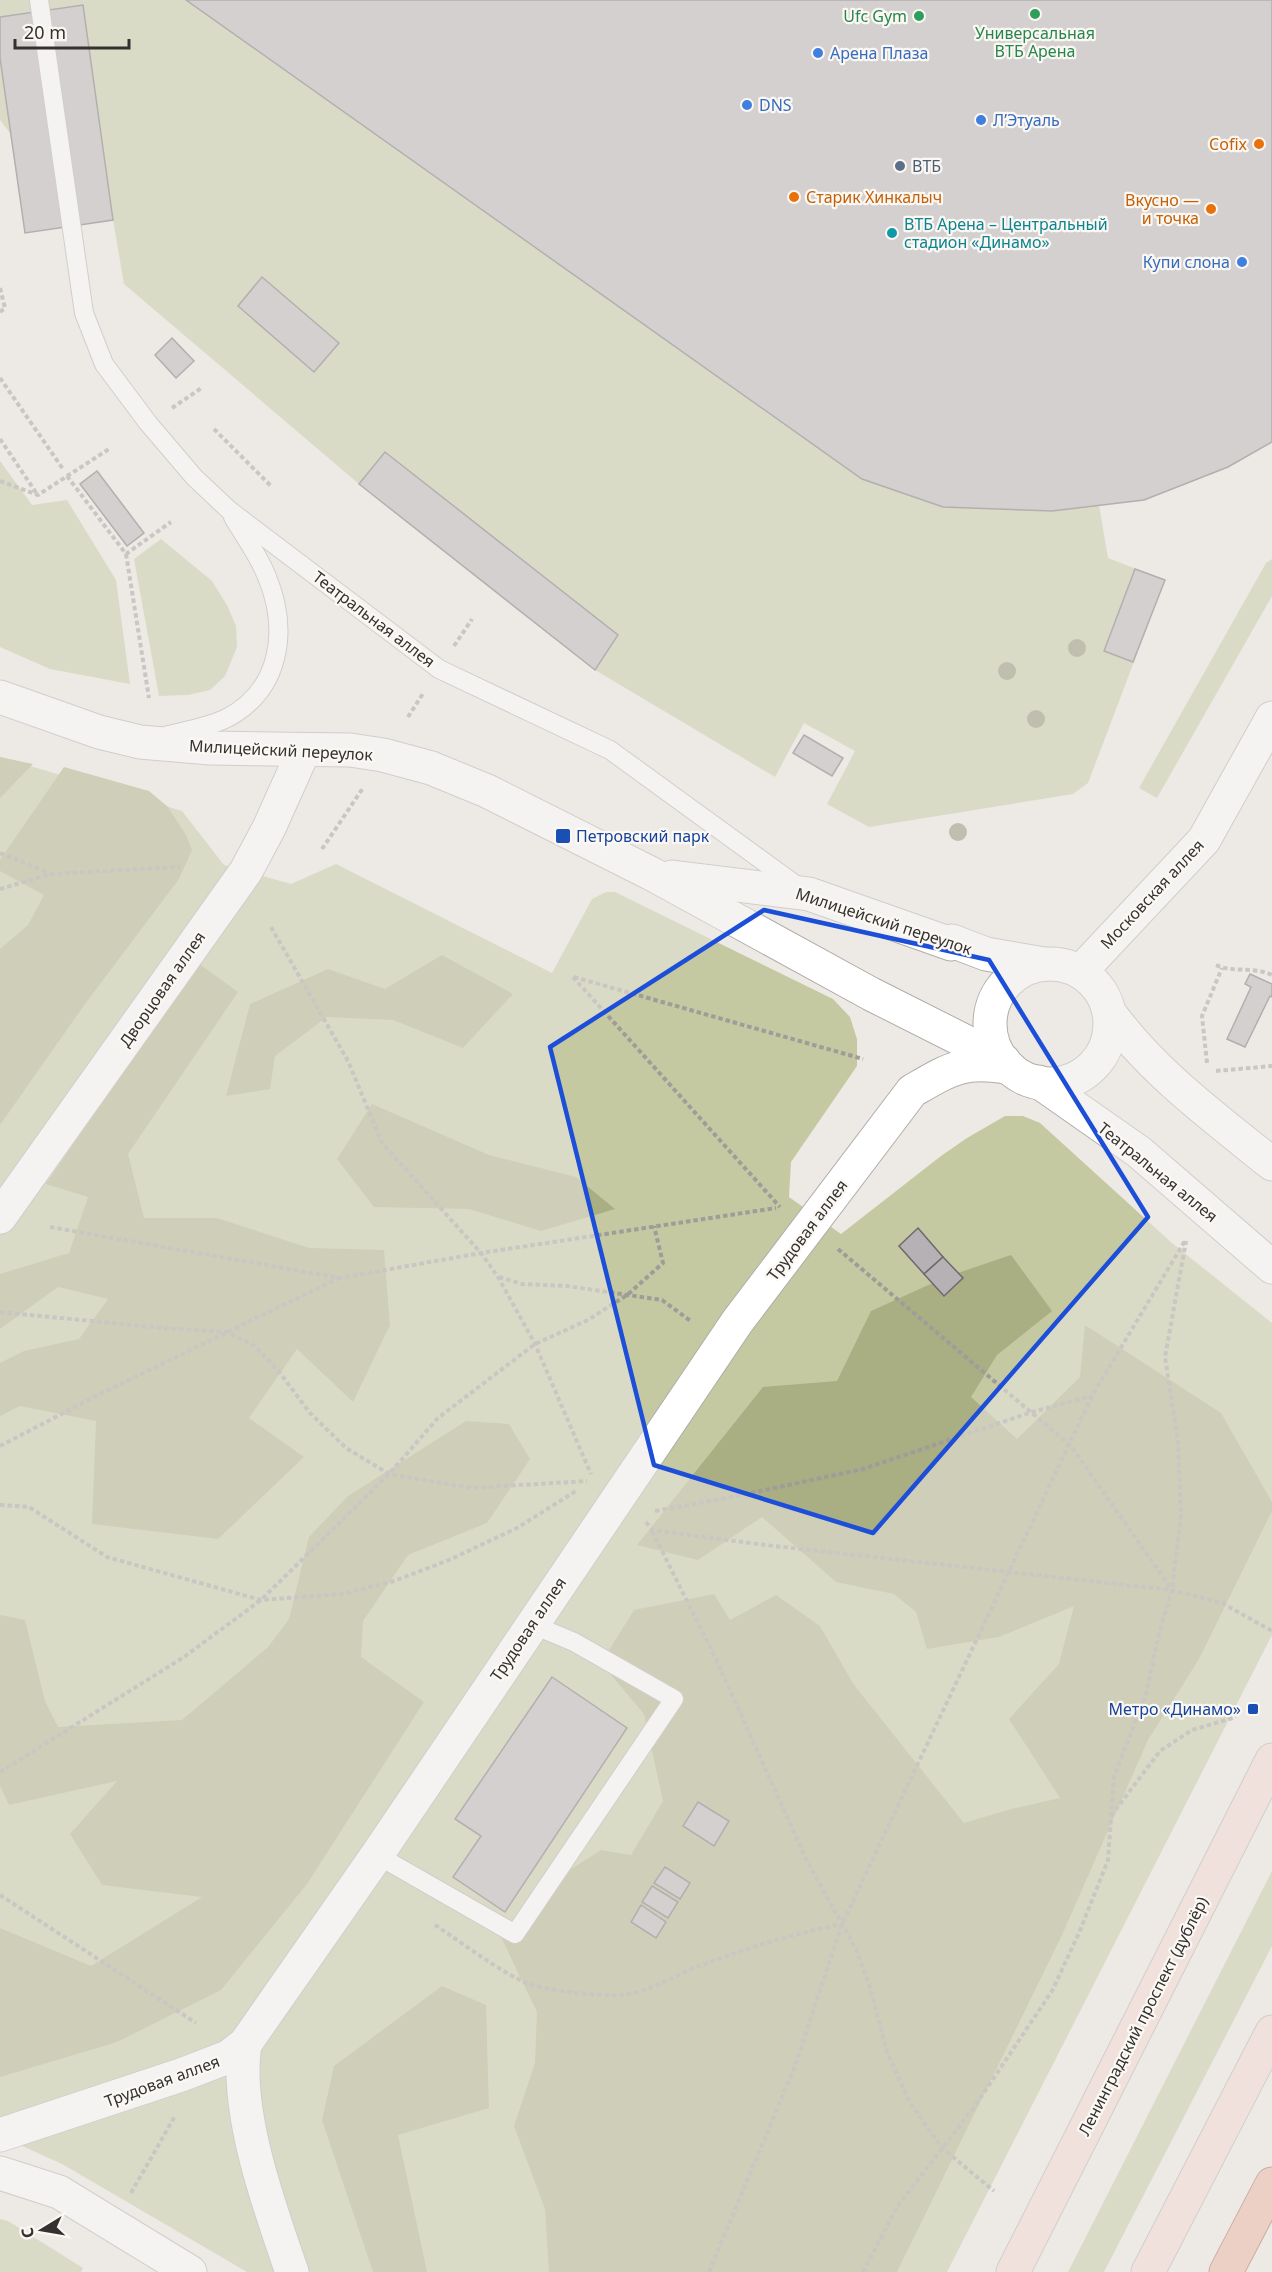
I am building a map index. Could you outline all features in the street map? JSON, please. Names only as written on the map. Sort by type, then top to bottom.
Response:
[{"type":"main road","name":"Ленинградский проспект (дублёр)","points":[[1013,2272],[1272,1760]]},
{"type":"main road","points":[[1148,2272],[1272,2032]]},
{"type":"main road","points":[[1226,2272],[1272,2184]]},
{"type":"street","name":"Милицейский переулок","points":[[0,698],[99,732],[140,742],[210,748],[350,750],[383,755],[431,768],[487,791],[652,874],[871,994],[1007,1065]]},
{"type":"street","name":"Московская аллея","points":[[1080,972],[1204,840],[1272,718]]},
{"type":"street","name":"Дворцовая аллея","points":[[0,1217],[246,871],[269,828],[304,750]]},
{"type":"street","name":"Милицейский переулок","points":[[652,874],[809,894],[951,944],[952,940],[986,954],[1044,964]]},
{"type":"street","points":[[1063,965],[1080,972],[1098,989],[1109,1011],[1110,1024],[1105,1048],[1090,1068],[1080,1076],[1068,1081],[1039,1082],[1019,1076],[1007,1065],[995,1048],[991,1035],[991,1017],[995,999],[1010,978],[1032,966],[1063,965]]},
{"type":"street","points":[[1109,1011],[1124,1033],[1147,1058],[1272,1164]]},
{"type":"street","name":"Трудовая аллея","points":[[0,2135],[181,2075],[228,2057],[245,2044],[377,1855],[737,1322],[912,1091],[943,1073],[966,1065],[980,1063],[1007,1065]]},
{"type":"street","name":"Театральная аллея","points":[[1039,1082],[1139,1152],[1272,1267]]},
{"type":"street","points":[[245,2044],[242,2065],[249,2128],[292,2272]]},
{"type":"street","points":[[0,2173],[59,2192],[190,2272]]},
{"type":"lane","name":"Театральная аллея","points":[[39,0],[84,313],[104,364],[148,423],[194,477],[230,510],[439,669],[610,750],[809,894]]},
{"type":"lane","points":[[140,742],[201,728],[225,719],[244,706],[264,685],[276,662],[280,632],[276,603],[267,575],[230,510]]},
{"type":"lane","points":[[377,1855],[515,1934],[674,1699],[574,1642],[531,1624]]},
{"type":"path","points":[[0,288],[5,308],[0,312]]},
{"type":"path","points":[[0,378],[63,470]]},
{"type":"path","points":[[172,408],[203,387]]},
{"type":"path","points":[[214,429],[272,487]]},
{"type":"path","points":[[0,438],[38,495]]},
{"type":"path","points":[[38,495],[109,449]]},
{"type":"path","points":[[67,476],[126,554],[149,698]]},
{"type":"path","points":[[0,481],[38,495]]},
{"type":"path","points":[[126,554],[171,522]]},
{"type":"path","points":[[450,652],[472,619]]},
{"type":"path","points":[[408,717],[429,683]]},
{"type":"path","points":[[322,849],[364,787]]},
{"type":"path","points":[[0,853],[51,874]]},
{"type":"path","points":[[0,889],[51,874],[180,867]]},
{"type":"path","points":[[271,927],[348,1061],[382,1143],[481,1253],[498,1276],[535,1344],[594,1480]]},
{"type":"path","points":[[1216,965],[1222,968],[1260,969],[1272,975]]},
{"type":"path","points":[[1222,968],[1202,1016],[1209,1072],[1272,1066]]},
{"type":"path","points":[[0,1446],[340,1278],[481,1253],[780,1207],[573,977],[863,1059]]},
{"type":"path","points":[[0,1772],[184,1657],[261,1600],[389,1474],[438,1418],[535,1344],[588,1320],[627,1295],[663,1263],[654,1226]]},
{"type":"path","points":[[50,1227],[340,1278]]},
{"type":"path","points":[[709,2272],[795,2066],[842,1924],[1008,1572],[1071,1446],[1092,1396],[1187,1237],[1165,1357],[1178,1442],[1181,1516],[1172,1590],[1158,1636],[1148,1691],[1114,1777],[1108,1860],[1079,1933],[1052,1991],[975,2106],[897,2206],[863,2272]]},
{"type":"path","points":[[835,1246],[1071,1446],[1172,1590]]},
{"type":"path","points":[[498,1276],[522,1284],[567,1286],[662,1300],[700,1328]]},
{"type":"path","points":[[0,1311],[162,1328],[227,1332],[255,1346],[280,1373],[310,1413],[346,1448],[389,1474],[471,1488],[594,1480]]},
{"type":"path","points":[[651,1511],[736,1496],[863,1469],[1032,1412],[1092,1396]]},
{"type":"path","points":[[0,1505],[29,1507],[107,1557],[261,1600],[342,1594],[394,1581],[449,1560],[517,1528],[594,1480]]},
{"type":"path","points":[[640,1513],[652,1530],[715,1657],[806,1859],[856,1949],[870,1983],[887,2052],[909,2101],[942,2148],[994,2191]]},
{"type":"path","points":[[652,1530],[1172,1590],[1222,1603],[1272,1631]]},
{"type":"path","points":[[1111,1816],[1160,1751],[1192,1730],[1236,1718]]},
{"type":"path","points":[[0,1895],[196,2023]]},
{"type":"path","points":[[430,1921],[493,1964],[526,1983],[570,1992],[620,1996],[648,1989],[695,1967],[762,1944],[842,1924]]},
{"type":"path","points":[[133,2189],[176,2114]]},
{"type":"highlighted area","points":[[764,910],[989,960],[1148,1217],[873,1533],[654,1465],[550,1047]]},
{"type":"green space","points":[[0,0],[1272,0],[1228,467],[1144,500],[1099,505],[1108,558],[1165,580],[1088,783],[1073,794],[869,827],[827,804],[855,751],[804,723],[775,777],[595,670],[359,484],[124,284],[113,220],[25,233],[10,133],[0,120]]},
{"type":"green space","points":[[0,461],[32,505],[67,500],[116,580],[130,684],[50,669],[0,647]]},
{"type":"green space","points":[[161,539],[212,581],[227,605],[236,626],[237,647],[225,676],[210,690],[188,695],[159,696],[134,559]]},
{"type":"green space","points":[[1272,559],[1272,596],[1157,798],[1139,788],[1266,563]]},
{"type":"green space","name":"Петровский парк","points":[[0,757],[182,811],[224,865],[291,884],[336,864],[552,973],[592,899],[606,892],[615,892],[833,999],[850,1017],[857,1039],[857,1066],[791,1162],[789,1197],[841,1234],[967,1138],[1005,1116],[1023,1116],[1040,1123],[1172,1243],[1272,1323],[1272,1635],[947,2272],[247,2272],[62,2164],[0,2136]]},
{"type":"green space","points":[[0,757],[33,764],[0,798]]},
{"type":"green space","points":[[64,767],[149,791],[168,807],[186,835],[192,850],[179,879],[85,1004],[0,1125],[0,949],[28,925],[44,895],[0,871],[0,860]]},
{"type":"green space","points":[[442,955],[513,994],[463,1048],[393,1020],[327,1017],[275,1056],[270,1089],[226,1096],[250,1004],[328,969],[385,989]]},
{"type":"green space","points":[[198,963],[238,992],[128,1154],[144,1218],[217,1218],[309,1248],[384,1250],[390,1325],[353,1402],[297,1349],[249,1418],[304,1457],[218,1539],[92,1524],[96,1421],[20,1406],[0,1416],[0,1363],[24,1351],[79,1339],[108,1299],[58,1287],[0,1329],[0,1274],[69,1253],[88,1197],[46,1184]]},
{"type":"green space","points":[[372,1104],[489,1155],[576,1177],[615,1209],[541,1231],[469,1209],[374,1207],[337,1159]]},
{"type":"green space","points":[[1011,1255],[1052,1311],[997,1355],[971,1397],[1017,1439],[1080,1377],[1085,1325],[1221,1413],[1272,1502],[1272,1511],[1199,1659],[1148,1740],[1062,1935],[897,2272],[549,2272],[545,2209],[514,2126],[535,2063],[537,2012],[500,1935],[529,1900],[601,1850],[631,1855],[663,1801],[644,1714],[601,1663],[634,1610],[714,1594],[730,1620],[776,1595],[820,1626],[854,1685],[964,1823],[1060,1798],[1009,1719],[1059,1664],[1074,1606],[999,1637],[927,1649],[916,1612],[894,1594],[836,1582],[762,1517],[698,1560],[637,1545],[763,1387],[837,1381],[871,1311],[946,1277]]},
{"type":"green space","points":[[466,1421],[509,1424],[530,1459],[487,1523],[408,1555],[363,1621],[361,1657],[424,1702],[307,1884],[221,1990],[117,2042],[0,2077],[0,1928],[91,1966],[202,1897],[102,1885],[70,1834],[117,1781],[9,1805],[0,1786],[0,1615],[25,1620],[45,1701],[58,1727],[182,1720],[268,1647],[289,1619],[309,1537],[348,1496]]},
{"type":"green space","points":[[1272,1871],[1272,1946],[1104,2272],[1068,2272]]},
{"type":"green space","points":[[442,1986],[486,2005],[489,2108],[398,2135],[427,2272],[373,2272],[322,2120],[334,2066]]},
{"type":"green space","points":[[0,2219],[8,2221],[83,2268],[81,2272],[0,2272]]},
{"type":"building","name":"ВТБ Арена – Центральный стадион «Динамо»","points":[[186,0],[1272,0],[1272,442],[1228,467],[1144,500],[1052,511],[943,507],[862,479]]},
{"type":"building","points":[[83,5],[113,220],[25,233],[0,58],[0,17]]},
{"type":"building","points":[[262,277],[339,343],[314,372],[238,306]]},
{"type":"building","points":[[172,338],[194,361],[176,378],[155,355]]},
{"type":"building","points":[[385,452],[618,635],[595,670],[359,484]]},
{"type":"building","points":[[97,471],[144,533],[127,546],[80,484]]},
{"type":"building","points":[[1135,569],[1165,580],[1133,662],[1104,651]]},
{"type":"building","points":[[804,735],[843,758],[832,776],[793,753]]},
{"type":"building","points":[[1250,974],[1272,984],[1272,997],[1270,996],[1245,1047],[1227,1039],[1251,987],[1245,984]]},
{"type":"building","points":[[918,1228],[943,1257],[924,1274],[899,1246]]},
{"type":"building","points":[[943,1257],[963,1278],[944,1296],[924,1274]]},
{"type":"building","points":[[552,1677],[627,1728],[505,1912],[453,1877],[481,1836],[455,1819]]},
{"type":"building","points":[[698,1802],[729,1821],[714,1846],[683,1826]]},
{"type":"building","points":[[665,1867],[690,1883],[680,1899],[654,1883]]},
{"type":"building","points":[[652,1886],[678,1902],[668,1918],[642,1902]]},
{"type":"building","points":[[641,1905],[666,1922],[656,1938],[631,1922]]},
{"type":"place","name":"Универсальная ВТБ Арена","points":[[1035,14]]},
{"type":"place","name":"Ufc Gym","points":[[919,16]]},
{"type":"place","name":"Арена Плаза","points":[[818,53]]},
{"type":"place","name":"DNS","points":[[747,105]]},
{"type":"place","name":"Л’Этуаль","points":[[981,120]]},
{"type":"place","name":"Cofix","points":[[1259,144]]},
{"type":"place","name":"ВТБ","points":[[900,166]]},
{"type":"place","name":"Старик Хинкалыч","points":[[794,197]]},
{"type":"place","name":"Вкусно — и точка","points":[[1211,209]]},
{"type":"place","name":"ВТБ Арена – Центральный стадион «Динамо»","points":[[892,233]]},
{"type":"place","name":"Купи слона","points":[[1242,262]]},
{"type":"place","name":"Петровский парк","points":[[563,836]]},
{"type":"place","name":"Метро «Динамо»","points":[[1253,1709]]}]
